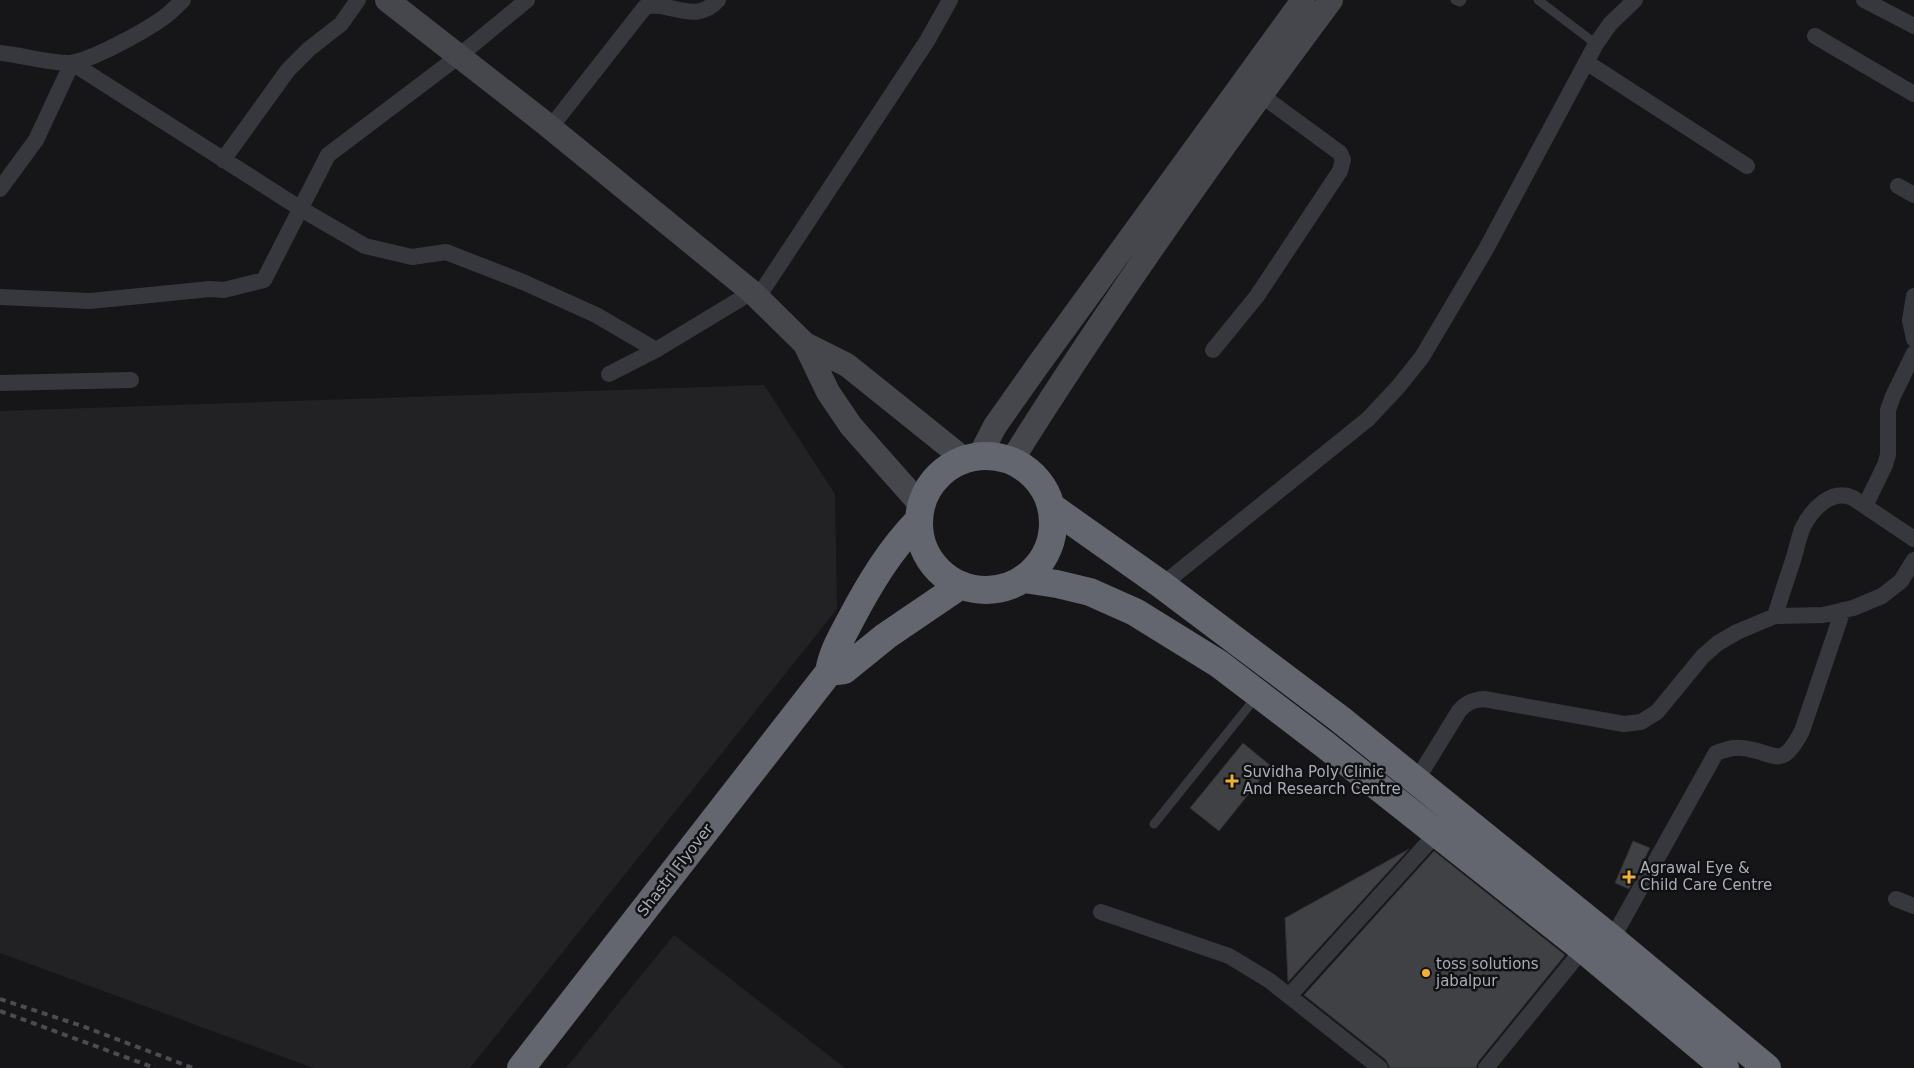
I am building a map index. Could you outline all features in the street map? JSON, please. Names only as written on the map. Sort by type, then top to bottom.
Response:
[{"type":"highway","points":[[996,456],[1012,460],[1026,468],[1038,479],[1047,493],[1053,508],[1054,525],[1049,548],[1036,569],[1024,579],[1009,587],[977,590],[961,585],[946,577],[925,553],[920,537],[920,513],[927,490],[936,477],[949,466],[972,457],[996,456]]},
{"type":"highway","points":[[1053,508],[1162,585],[1340,719],[1612,939],[1767,1068]]},
{"type":"highway","points":[[920,513],[880,568],[867,590],[833,654],[829,672],[844,670],[900,627],[961,585]]},
{"type":"highway","points":[[1024,579],[1090,592],[1136,612],[1219,664],[1324,744],[1583,949],[1725,1068]]},
{"type":"highway","name":"Shastri Flyover","points":[[521,1068],[829,672]]},
{"type":"street","points":[[0,53],[72,63],[88,58],[145,30],[164,17],[183,0]]},
{"type":"street","points":[[224,160],[288,70],[340,24],[358,0]]},
{"type":"street","points":[[387,0],[550,128],[755,294],[805,344],[847,365],[972,457],[1303,0]]},
{"type":"street","points":[[0,296],[90,301],[210,289],[224,290],[264,280],[328,155],[459,56],[526,0]]},
{"type":"street","points":[[550,128],[644,7],[653,3],[691,11],[703,11],[718,0]]},
{"type":"street","points":[[1012,460],[1065,375],[1261,94],[1331,0]]},
{"type":"street","points":[[1162,585],[1368,419],[1398,387],[1422,357],[1486,249],[1596,44],[1610,24],[1635,0]]},
{"type":"street","points":[[1864,0],[1914,26]]},
{"type":"street","points":[[609,374],[656,350],[755,294],[927,41],[947,1]]},
{"type":"street","points":[[1814,36],[1914,94]]},
{"type":"street","points":[[1586,62],[1747,166]]},
{"type":"street","points":[[72,63],[301,209],[365,246],[412,257],[446,252],[523,282],[612,323],[656,350]]},
{"type":"street","points":[[0,189],[36,140],[72,63]]},
{"type":"street","points":[[1213,350],[1256,296],[1340,171],[1343,160],[1340,153],[1261,94]]},
{"type":"street","points":[[1898,186],[1914,195]]},
{"type":"street","points":[[1914,296],[1910,320],[1914,340]]},
{"type":"street","points":[[805,344],[828,392],[851,426],[920,513]]},
{"type":"street","points":[[1865,506],[1885,465],[1888,454],[1888,410],[1914,353]]},
{"type":"street","points":[[0,383],[131,380]]},
{"type":"street","points":[[1775,616],[1803,527],[1824,501],[1845,494],[1914,539]]},
{"type":"street","points":[[1416,781],[1459,711],[1472,700],[1484,699],[1624,724],[1641,722],[1657,712],[1704,656],[1718,643],[1737,632],[1775,616],[1822,615],[1843,610],[1882,596],[1901,581],[1914,560]]},
{"type":"street","points":[[1612,939],[1716,753],[1728,748],[1743,748],[1772,757],[1785,755],[1794,746],[1802,731],[1843,610]]},
{"type":"street","points":[[1289,996],[1436,834]]},
{"type":"street","points":[[1896,900],[1914,906]]},
{"type":"street","points":[[1101,912],[1229,956],[1270,981],[1380,1068]]},
{"type":"street","points":[[1486,1068],[1583,949]]},
{"type":"lane","points":[[1455,0],[1460,2],[1462,0]]},
{"type":"lane","points":[[1538,0],[1596,44]]},
{"type":"lane","points":[[1154,824],[1258,695]]},
{"type":"shaded area","points":[[764,385],[835,494],[837,609],[470,1068],[313,1068],[0,953],[0,411]]},
{"type":"shaded area","points":[[674,935],[845,1068],[566,1068]]},
{"type":"building","points":[[1243,743],[1271,766],[1219,831],[1190,808]]},
{"type":"building","points":[[1633,841],[1650,848],[1629,889],[1615,883]]},
{"type":"building","points":[[1409,849],[1288,982],[1285,918]]},
{"type":"building","name":"toss solutions jabalpur","points":[[1434,851],[1565,955],[1478,1062],[1476,1068],[1390,1068],[1386,1060],[1304,995]]},
{"type":"railway","points":[[0,999],[82,1026],[193,1068]]},
{"type":"railway","points":[[0,1011],[155,1068]]},
{"type":"place","name":"Suvidha Poly Clinic And Research Centre","points":[[1232,781]]},
{"type":"place","name":"Agrawal Eye & Child Care Centre","points":[[1629,877]]},
{"type":"place","name":"toss solutions jabalpur","points":[[1426,973]]}]
